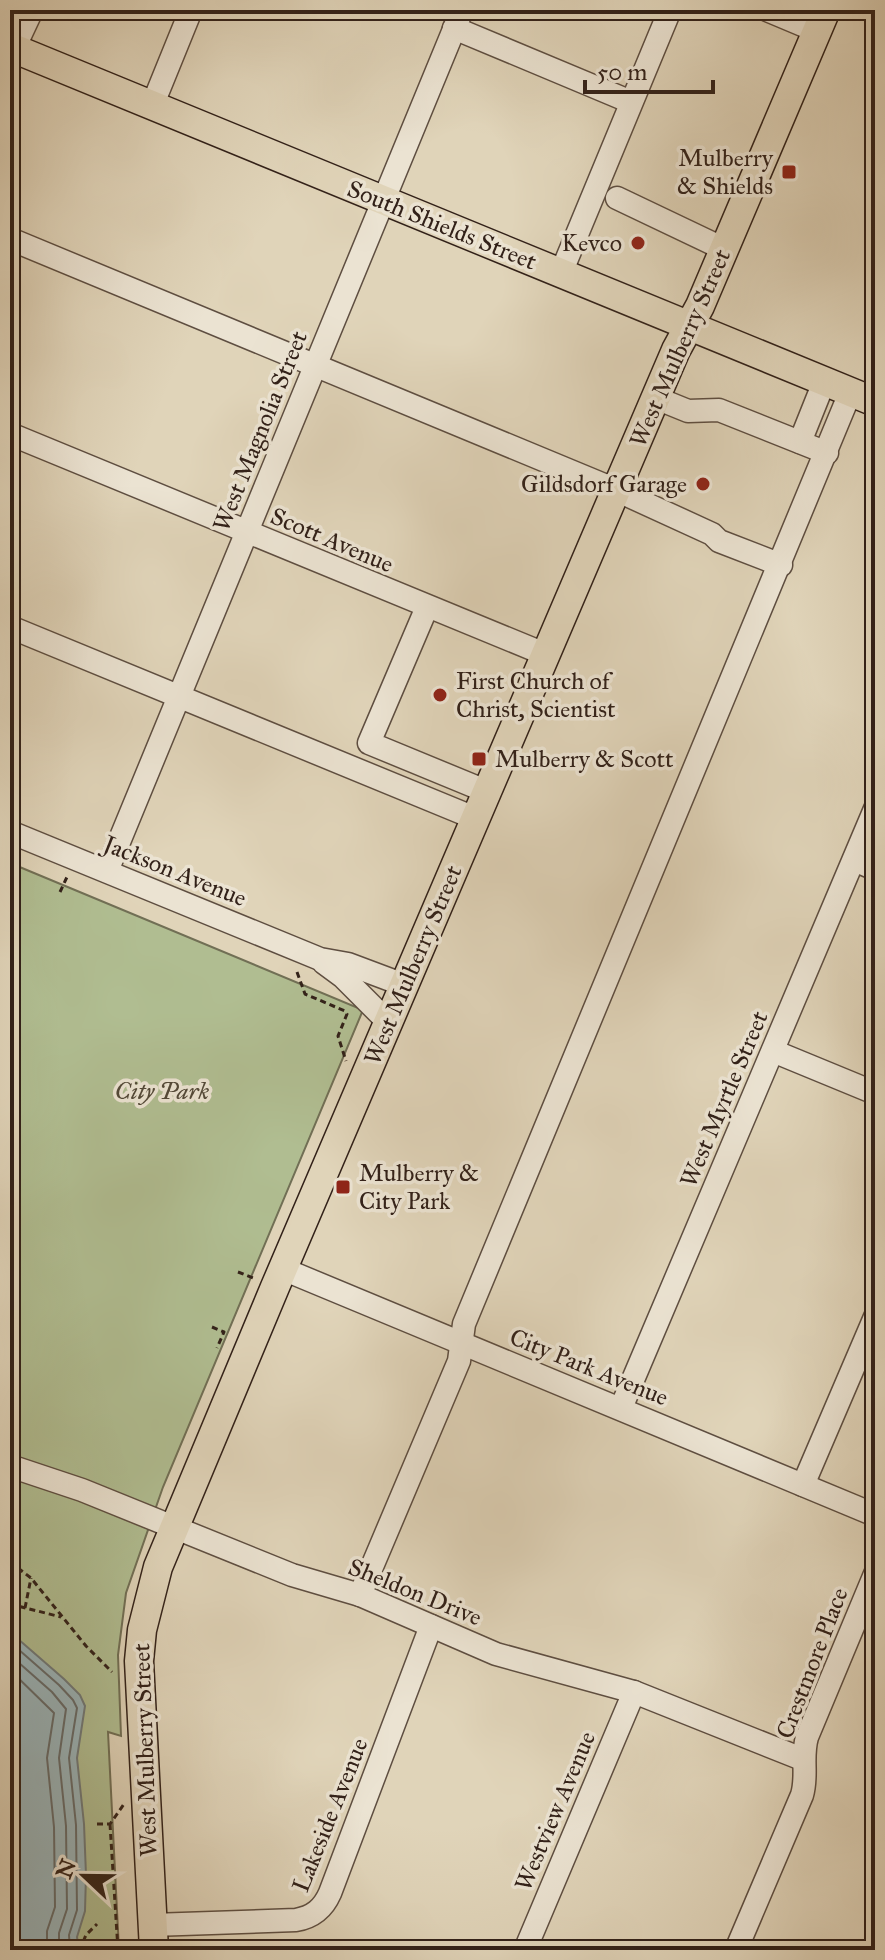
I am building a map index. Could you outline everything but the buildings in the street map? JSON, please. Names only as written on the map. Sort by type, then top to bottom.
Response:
[{"type":"main road","name":"West Mulberry Street","points":[[153,1937],[139,1661],[148,1600],[174,1527],[388,1022],[821,21]]},
{"type":"main road","name":"South Shields Street","points":[[11,51],[863,398]]},
{"type":"street","points":[[11,51],[32,10]]},
{"type":"street","points":[[152,106],[191,10]]},
{"type":"street","points":[[561,273],[670,10]]},
{"type":"street","points":[[767,10],[821,21]]},
{"type":"street","points":[[458,19],[631,102]]},
{"type":"street","name":"West Magnolia Street","points":[[107,871],[458,19]]},
{"type":"street","points":[[617,198],[724,249]]},
{"type":"street","points":[[10,239],[616,490],[712,534],[719,541],[781,565]]},
{"type":"street","points":[[800,442],[824,382]]},
{"type":"street","points":[[656,398],[688,411],[719,410],[827,453]]},
{"type":"street","points":[[360,1595],[459,1361],[464,1324],[470,1309],[827,453],[863,398]]},
{"type":"street","name":"Scott Avenue","points":[[10,434],[547,655]]},
{"type":"street","points":[[427,607],[369,743],[488,792]]},
{"type":"street","points":[[10,627],[477,819]]},
{"type":"street","name":"West Myrtle Street","points":[[621,1408],[875,809]]},
{"type":"street","name":"Jackson Avenue","points":[[10,832],[320,959],[348,964],[404,985]]},
{"type":"street","points":[[854,860],[875,869]]},
{"type":"street","name":"Jackson Avenue","points":[[320,959],[343,977],[388,1022]]},
{"type":"street","points":[[773,1051],[875,1093]]},
{"type":"street","name":"City Park Avenue","points":[[283,1269],[875,1515]]},
{"type":"street","points":[[803,1485],[875,1317]]},
{"type":"street","name":"Sheldon Drive","points":[[10,1466],[82,1490],[292,1575],[360,1595],[496,1654],[634,1692],[802,1759]]},
{"type":"street","name":"Crestmore Place","points":[[736,1950],[802,1795],[805,1786],[802,1759],[807,1737],[875,1574]]},
{"type":"street","name":"Lakeside Avenue","points":[[153,1937],[296,1920],[311,1916],[323,1907],[431,1626]]},
{"type":"street","name":"Westview Avenue","points":[[525,1950],[634,1692]]},
{"type":"path","points":[[305,994],[345,1011],[347,1014],[338,1036]]},
{"type":"path","points":[[212,1327],[224,1332],[217,1348]]},
{"type":"path","points":[[10,1562],[31,1578],[112,1672]]},
{"type":"path","points":[[25,1608],[31,1578]]},
{"type":"path","points":[[10,1604],[64,1618]]},
{"type":"path","points":[[110,1824],[118,1950]]},
{"type":"path","points":[[88,1950],[83,1942],[97,1924]]},
{"type":"green space","name":"City Park","points":[[10,863],[363,1010],[163,1487],[126,1593],[118,1655],[121,1736],[108,1732],[119,1950],[10,1950]]},
{"type":"water","points":[[10,1632],[64,1679],[80,1695],[85,1706],[77,1758],[86,1875],[85,1911],[77,1937],[79,1950],[10,1950]]},
{"type":"place","name":"Mulberry & Shields","points":[[789,172]]},
{"type":"place","name":"Kevco","points":[[638,243]]},
{"type":"place","name":"Gildsdorf Garage","points":[[703,484]]},
{"type":"place","name":"First Church of Christ, Scientist","points":[[440,695]]},
{"type":"place","name":"Mulberry & Scott","points":[[479,759]]},
{"type":"place","name":"Mulberry & City Park","points":[[343,1187]]}]
